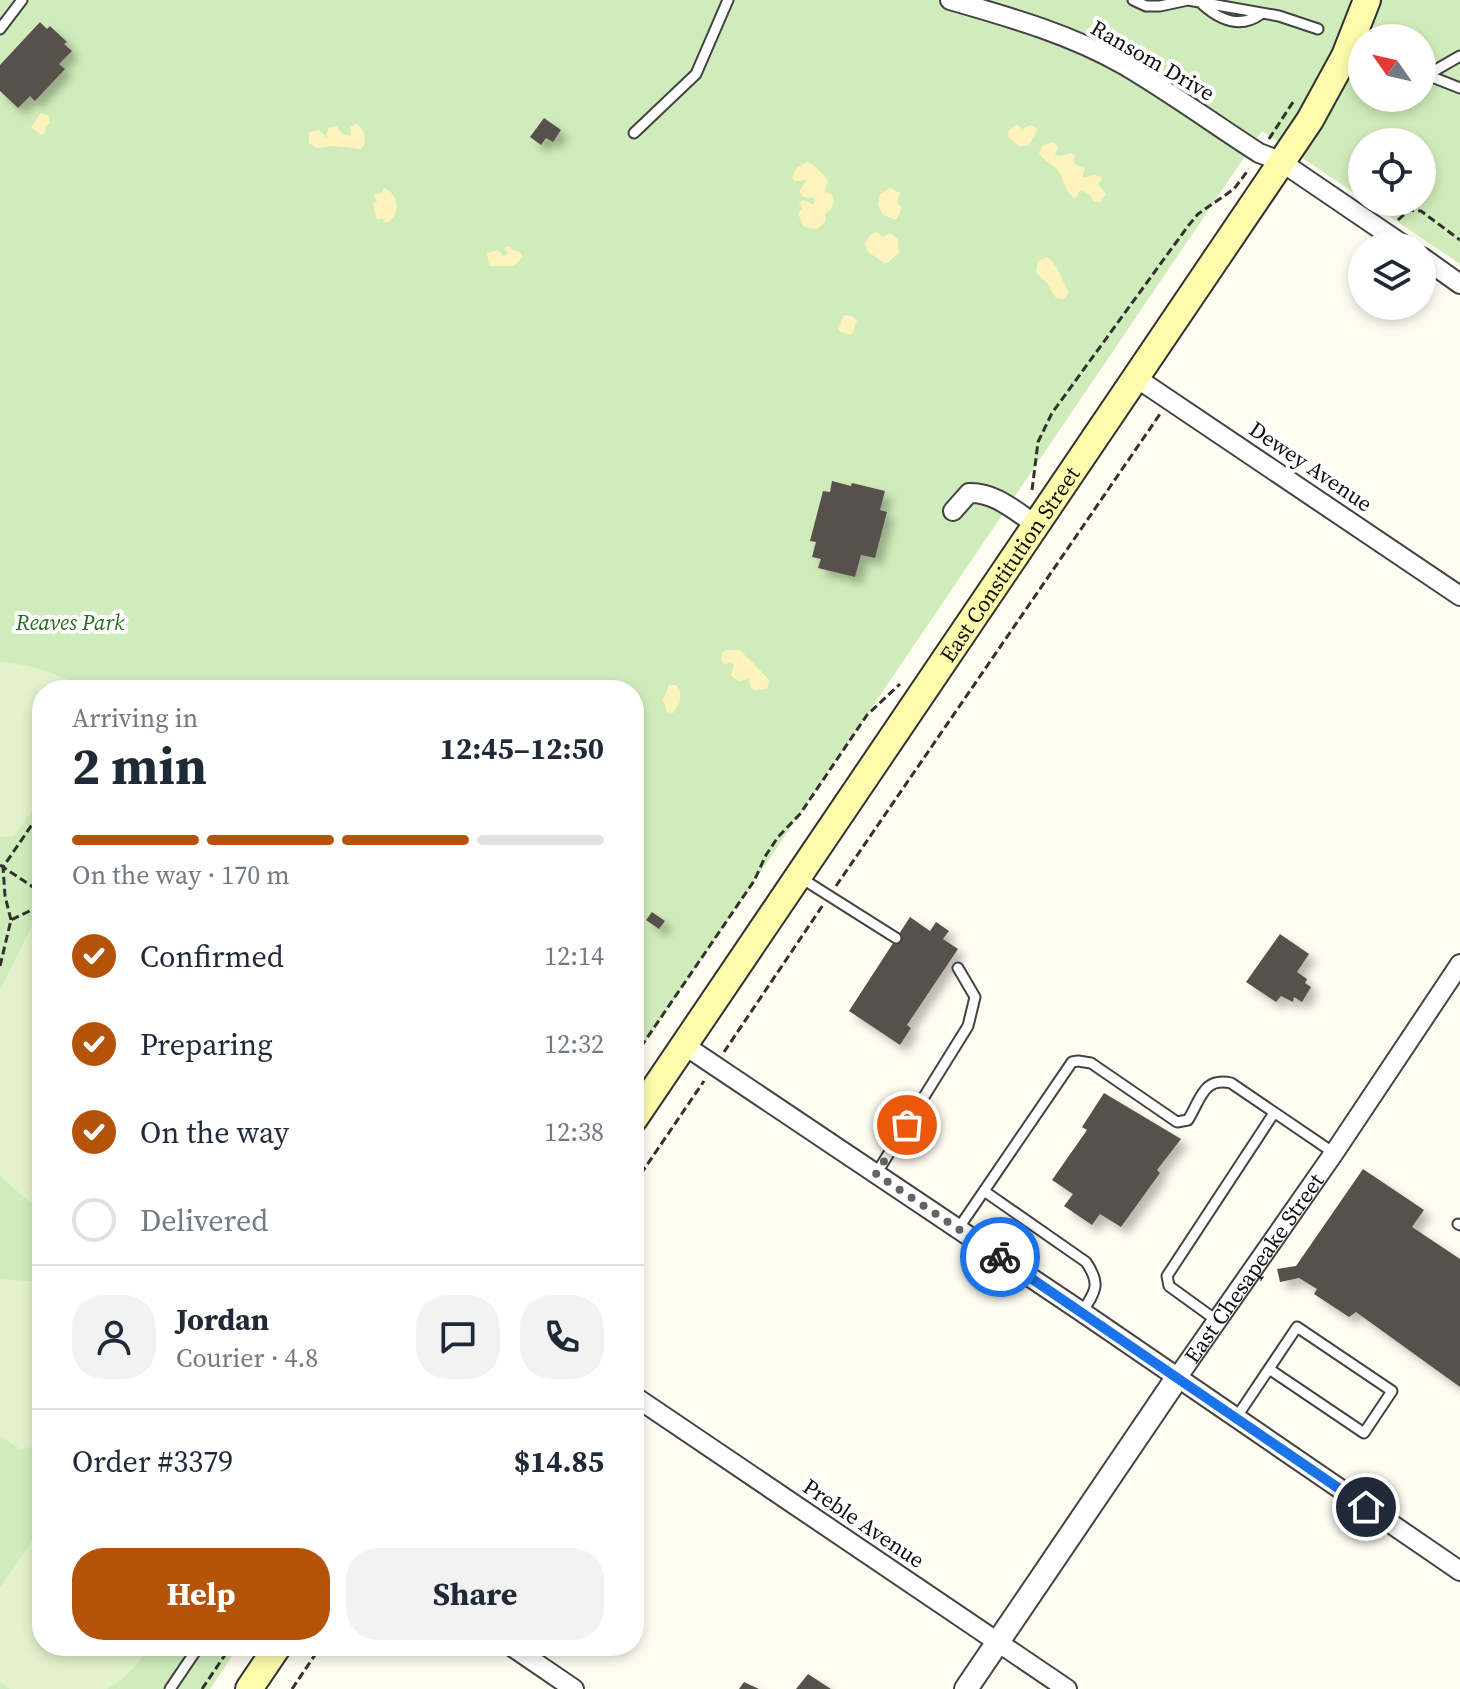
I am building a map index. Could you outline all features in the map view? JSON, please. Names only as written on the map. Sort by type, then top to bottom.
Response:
[{"type":"main road","name":"East Constitution Street","points":[[644,1104],[798,876],[1027,519],[1135,377],[1270,157],[1328,89],[1367,0]]},
{"type":"main road","points":[[249,1689],[271,1656]]},
{"type":"street","name":"Ransom Drive","points":[[950,0],[1072,40],[1123,65],[1385,232]]},
{"type":"street","points":[[1436,267],[1460,284]]},
{"type":"street","name":"Dewey Avenue","points":[[1135,377],[1460,596]]},
{"type":"street","points":[[953,511],[969,493],[980,493],[989,495],[1027,519]]},
{"type":"street","name":"East Chesapeake Street","points":[[966,1689],[1460,964]]},
{"type":"street","points":[[684,1045],[1460,1571]]},
{"type":"street","name":"Preble Avenue","points":[[644,1403],[1067,1689]]},
{"type":"street","points":[[526,1656],[574,1689]]},
{"type":"lane","points":[[0,29],[22,0]]},
{"type":"lane","points":[[634,133],[696,74],[728,0]]},
{"type":"lane","points":[[1133,0],[1146,6],[1188,0],[1279,16],[1318,29]]},
{"type":"lane","points":[[1436,68],[1460,56]]},
{"type":"lane","points":[[1436,78],[1460,88]]},
{"type":"lane","points":[[798,876],[896,938]]},
{"type":"lane","points":[[876,1174],[968,1026],[975,997],[958,968]]},
{"type":"lane","points":[[958,1229],[1072,1062],[1091,1063],[1177,1122],[1188,1120],[1210,1083],[1218,1080],[1231,1083],[1334,1153]]},
{"type":"lane","points":[[1216,1320],[1169,1286],[1167,1276],[1274,1113]]},
{"type":"lane","points":[[984,1191],[1086,1262],[1095,1276],[1095,1293],[1082,1312]]},
{"type":"lane","points":[[1236,1418],[1297,1327],[1392,1391],[1364,1433],[1269,1369]]},
{"type":"lane","points":[[170,1689],[192,1656]]},
{"type":"path","points":[[1027,519],[1038,442],[1052,413],[1198,214],[1234,189],[1270,157],[1294,102]]},
{"type":"path","points":[[1390,232],[1404,213],[1415,210],[1460,240]]},
{"type":"path","points":[[644,1169],[1169,399]]},
{"type":"path","points":[[644,1042],[754,881],[778,837],[800,814],[867,715],[903,681]]},
{"type":"path","points":[[0,966],[11,920],[1,866],[32,824]]},
{"type":"path","points":[[1,866],[32,886]]},
{"type":"path","points":[[11,920],[32,910]]},
{"type":"path","points":[[202,1689],[224,1656]]},
{"type":"path","points":[[292,1689],[314,1656]]},
{"type":"green space","name":"Reaves Park","points":[[0,0],[1460,0],[1460,264],[1436,248],[1436,232],[1413,232],[1389,216],[1436,216],[1436,128],[1348,128],[1348,189],[1262,131],[644,1044],[644,680],[32,680],[32,1656],[232,1656],[210,1689],[0,1689]]},
{"type":"green space","points":[[0,662],[44,670],[67,680],[32,680],[32,811],[14,836],[0,837]]},
{"type":"green space","points":[[32,926],[32,1204],[0,1176],[0,990]]},
{"type":"green space","points":[[0,1279],[32,1281],[32,1447],[20,1449],[0,1436]]},
{"type":"green space","points":[[32,1541],[32,1656],[142,1656],[131,1671],[107,1689],[10,1689],[0,1682],[0,1587]]},
{"type":"sand","points":[[41,113],[48,115],[50,123],[41,135],[31,127]]},
{"type":"sand","points":[[356,124],[364,136],[361,149],[317,148],[309,143],[309,132],[319,130],[327,138],[328,128],[337,126],[342,134],[351,136],[350,127]]},
{"type":"sand","points":[[1017,124],[1022,129],[1031,125],[1038,129],[1028,146],[1019,146],[1008,137],[1009,130]]},
{"type":"sand","points":[[1054,142],[1058,147],[1055,155],[1072,153],[1075,156],[1074,164],[1085,168],[1082,178],[1103,177],[1098,184],[1106,194],[1100,202],[1094,202],[1089,194],[1081,190],[1075,199],[1069,193],[1058,171],[1039,153],[1043,145]]},
{"type":"sand","points":[[807,162],[828,180],[825,191],[832,195],[834,201],[825,214],[825,222],[817,229],[804,227],[798,214],[802,208],[799,202],[803,200],[814,205],[814,198],[804,197],[799,192],[806,180],[795,181],[792,178],[796,168]]},
{"type":"sand","points":[[384,188],[393,194],[397,204],[389,222],[384,222],[383,218],[377,220],[373,205],[377,201],[373,195],[382,193]]},
{"type":"sand","points":[[890,188],[900,193],[897,202],[902,208],[896,220],[883,215],[878,205],[880,194]]},
{"type":"sand","points":[[877,232],[883,237],[890,233],[898,239],[899,253],[886,264],[868,252],[865,243],[870,235]]},
{"type":"sand","points":[[509,246],[523,257],[514,266],[489,266],[487,253],[498,250],[504,256],[508,253],[504,248]]},
{"type":"sand","points":[[1047,257],[1057,268],[1069,292],[1064,299],[1056,298],[1036,273],[1038,261]]},
{"type":"sand","points":[[844,315],[852,316],[857,321],[853,333],[849,335],[838,330]]},
{"type":"sand","points":[[726,650],[739,650],[751,661],[769,681],[767,689],[754,690],[750,687],[749,679],[739,681],[731,676],[734,665],[724,664],[721,660]]},
{"type":"sand","points":[[669,685],[676,685],[680,690],[680,702],[673,713],[667,712],[663,700]]},
{"type":"building","points":[[40,22],[47,29],[50,26],[72,51],[59,64],[65,69],[35,101],[30,96],[18,108],[0,91],[0,65]]},
{"type":"building","points":[[544,118],[561,130],[553,142],[546,138],[541,145],[530,137]]},
{"type":"building","points":[[832,481],[885,491],[880,510],[887,512],[875,558],[861,555],[855,577],[818,568],[821,559],[812,557],[816,542],[810,541],[823,491],[830,492]]},
{"type":"building","points":[[652,912],[665,921],[659,929],[646,920]]},
{"type":"building","points":[[910,917],[930,931],[936,922],[949,931],[943,939],[958,949],[907,1025],[911,1028],[900,1045],[849,1011]]},
{"type":"building","points":[[1280,934],[1309,954],[1297,972],[1307,979],[1305,983],[1311,987],[1302,1002],[1294,997],[1293,1002],[1281,996],[1276,1002],[1246,982]]},
{"type":"building","points":[[1104,1093],[1181,1139],[1121,1227],[1100,1214],[1092,1225],[1064,1206],[1073,1194],[1052,1180],[1087,1130],[1082,1127]]},
{"type":"building","points":[[1363,1169],[1424,1210],[1412,1227],[1460,1259],[1460,1387],[1356,1312],[1349,1317],[1314,1294],[1317,1289],[1299,1278],[1280,1282],[1277,1269],[1296,1266]]},
{"type":"building","points":[[808,1674],[831,1689],[796,1689]]},
{"type":"building","points":[[744,1682],[759,1689],[739,1689]]},
{"type":"way so far","points":[[907,1125],[876,1174],[1000,1257]]},
{"type":"route","points":[[1000,1257],[1366,1507]]}]
